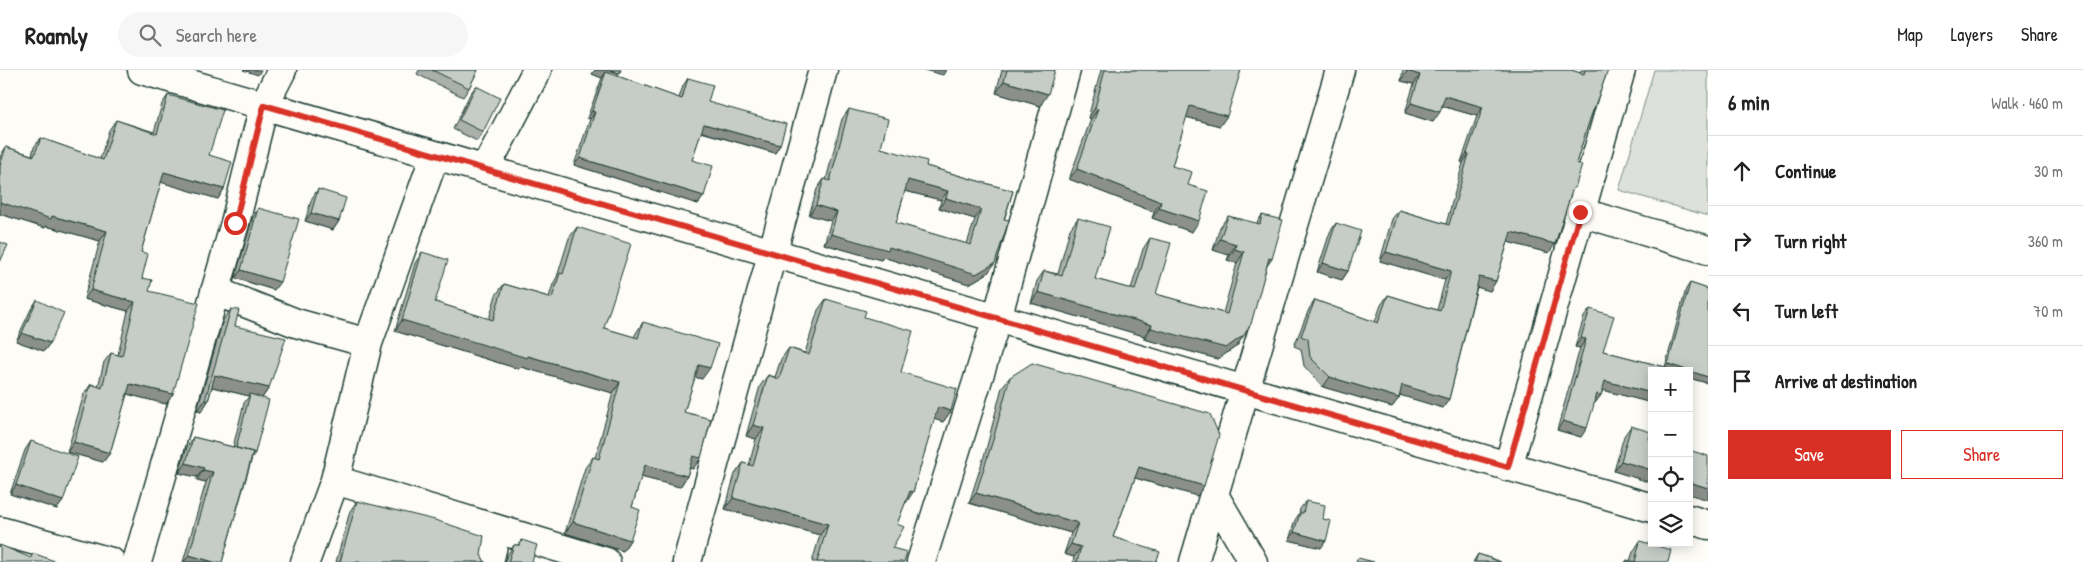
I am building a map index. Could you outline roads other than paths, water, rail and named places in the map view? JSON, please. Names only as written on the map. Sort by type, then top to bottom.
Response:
[{"type":"street","points":[[142,70],[1648,507]]},
{"type":"street","points":[[137,562],[235,223],[264,105],[282,70]]},
{"type":"street","points":[[485,170],[537,70]]},
{"type":"street","points":[[686,562],[823,70]]},
{"type":"street","points":[[921,562],[997,318],[1066,70]]},
{"type":"street","points":[[1194,562],[1340,70]]},
{"type":"street","points":[[1508,467],[1620,70]]},
{"type":"street","points":[[305,562],[335,480],[368,343],[435,155]]},
{"type":"street","points":[[1580,212],[1708,250]]},
{"type":"street","points":[[214,291],[296,323],[368,343]]},
{"type":"street","points":[[335,480],[606,562]]},
{"type":"street","points":[[1214,494],[1253,562]]},
{"type":"street","points":[[1693,520],[1708,525]]},
{"type":"street","points":[[489,562],[497,529]]},
{"type":"street","points":[[0,531],[111,562]]}]
